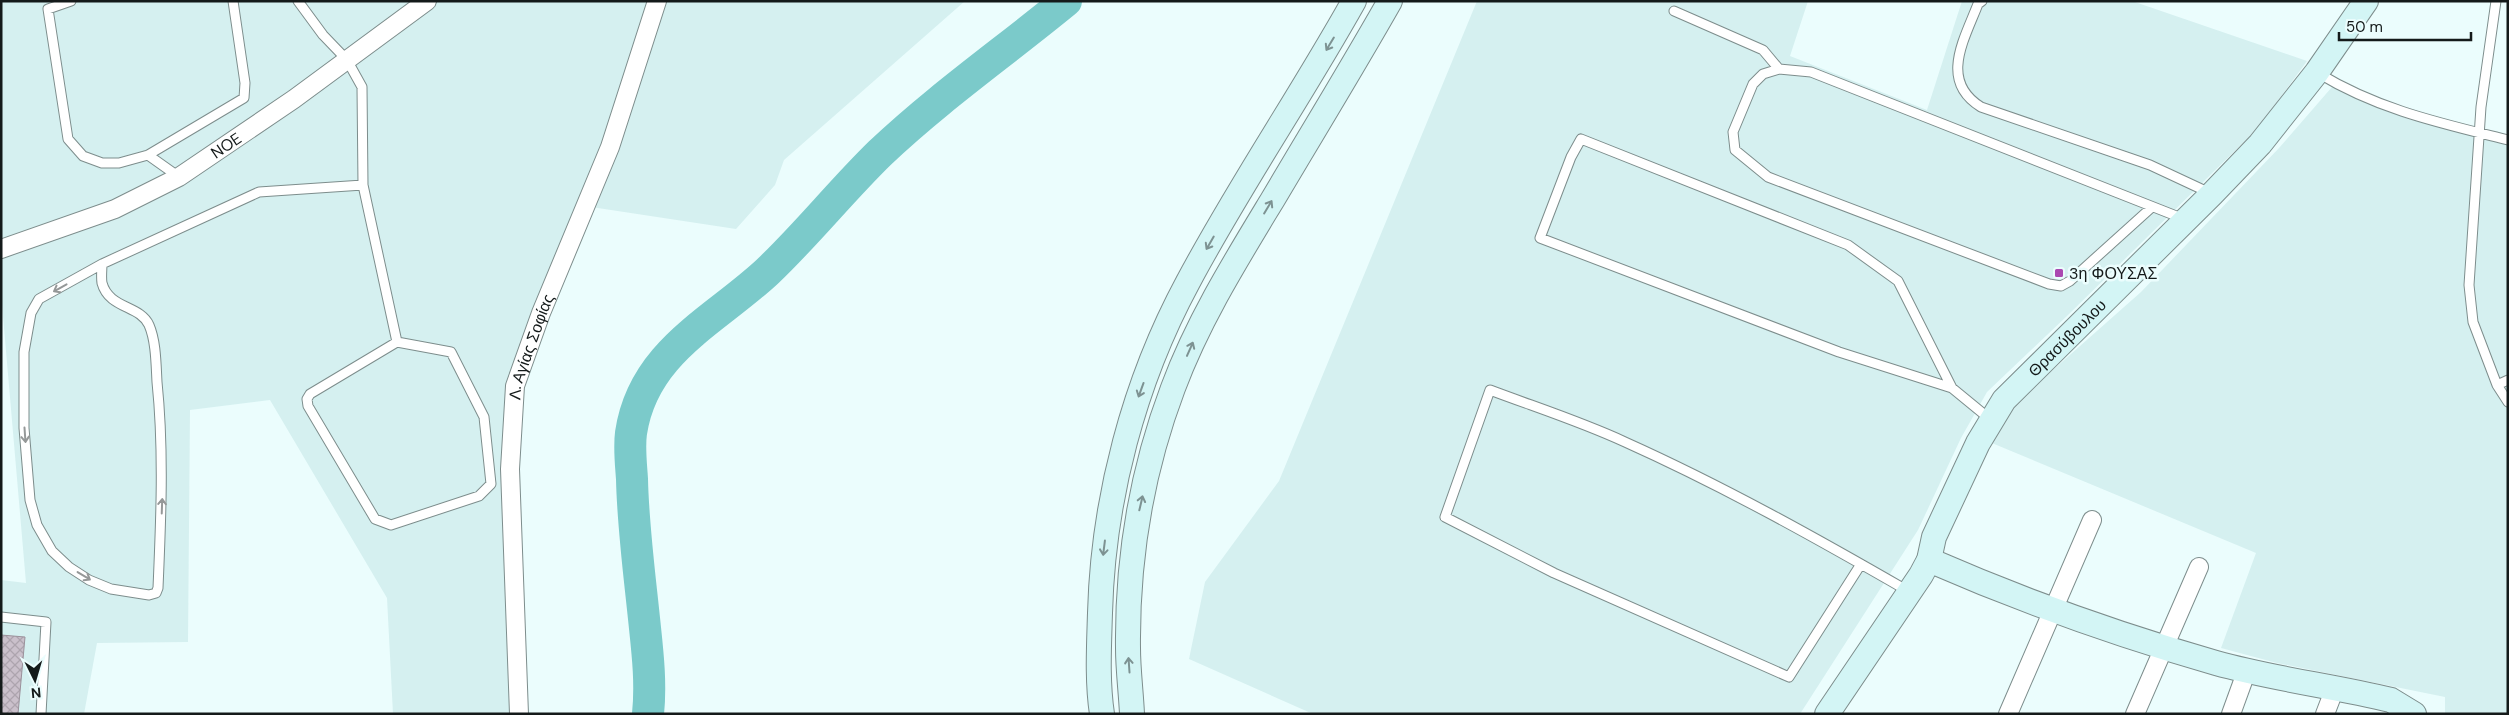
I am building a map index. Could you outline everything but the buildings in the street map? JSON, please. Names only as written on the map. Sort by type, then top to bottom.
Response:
[{"type":"street","name":"NOE","points":[[1,249],[115,209],[180,177],[347,60],[427,1]]},
{"type":"street","name":"Λ. Αγίας Σοφίας","points":[[519,714],[510,469],[515,386],[541,313],[610,147],[657,1]]},
{"type":"street","points":[[1102,714],[1099,640],[1101,582],[1107,523],[1120,460],[1138,400],[1160,340],[1187,282],[1354,1]]},
{"type":"street","points":[[1132,714],[1128,648],[1131,568],[1140,510],[1155,444],[1173,388],[1201,324],[1226,277],[1390,1]]},
{"type":"street","name":"Θρασύβουλου","points":[[1827,714],[1929,560],[1934,537],[1991,421],[2004,400],[2187,220],[2260,144],[2317,72],[2366,1]]},
{"type":"street","points":[[2008,714],[2092,520]]},
{"type":"street","points":[[1929,560],[2053,610],[2164,646],[2247,670],[2390,700],[2414,714]]},
{"type":"street","points":[[2134,714],[2199,567]]},
{"type":"street","points":[[2231,714],[2247,670]]},
{"type":"street","points":[[2325,714],[2335,688]]},
{"type":"lane","points":[[71,1],[48,10],[68,138],[83,156],[102,163],[119,163],[148,155],[244,98],[245,83],[234,1]]},
{"type":"lane","points":[[298,1],[323,36],[347,60],[362,87],[363,184],[397,342]]},
{"type":"lane","points":[[1982,1],[1978,4],[1959,54],[1957,74],[1960,87],[1968,100],[1981,107],[2150,165],[2212,194]]},
{"type":"lane","points":[[2496,1],[2479,132],[2469,285],[2473,322],[2497,385],[2508,402]]},
{"type":"lane","points":[[1674,11],[1763,50],[1780,69]]},
{"type":"lane","points":[[2152,208],[2070,281],[2061,286],[2049,284],[1768,177],[1735,150],[1733,132],[1753,84],[1763,74],[1780,69],[1811,72],[2152,208],[2187,220]]},
{"type":"lane","points":[[2317,72],[2363,97],[2437,124],[2508,140]]},
{"type":"lane","points":[[1952,388],[1898,281],[1848,245],[1581,139],[1571,157],[1540,238],[1839,352],[1952,388],[1991,421]]},
{"type":"lane","points":[[148,155],[180,177]]},
{"type":"lane","points":[[102,264],[102,283],[113,301],[137,312],[149,324],[155,355],[160,413],[162,498],[158,588],[156,593],[149,595],[111,590],[69,567],[52,551],[37,525],[30,500],[24,409],[24,352],[31,313],[39,300],[102,264],[259,192],[363,184]]},
{"type":"lane","points":[[397,342],[451,352],[484,417],[491,484],[480,496],[391,525],[375,519],[308,406],[307,399],[310,394],[397,342]]},
{"type":"lane","points":[[2497,385],[2508,380]]},
{"type":"lane","points":[[1862,564],[1789,677],[1554,573],[1445,517],[1490,390],[1625,441],[1797,526],[1862,564],[1908,592]]},
{"type":"lane","points":[[1,617],[46,622],[41,714]]},
{"type":"shaded area","points":[[1,1],[965,1],[784,160],[775,185],[736,229],[578,205],[509,382],[511,714],[393,714],[387,598],[270,400],[190,410],[188,642],[97,643],[84,714],[1,714],[1,580],[26,583],[1,293]]},
{"type":"shaded area","points":[[1477,1],[1808,1],[1790,56],[1927,110],[1962,1],[2132,1],[2307,61],[2258,128],[1987,392],[1961,438],[1918,530],[1800,714],[1313,714],[1189,659],[1205,582],[1279,481]]},
{"type":"shaded area","points":[[2332,87],[2408,119],[2508,145],[2508,714],[2445,714],[2445,697],[2277,663],[2221,648],[2256,553],[1987,441],[2011,407],[2141,292],[2279,148]]},
{"type":"waterway","points":[[648,714],[648,660],[635,534],[630,444],[638,405],[650,381],[665,360],[683,341],[767,272],[880,153],[948,94],[1066,1]]},
{"type":"place","name":"3η ΦΟΥΣΑΣ","points":[[2059,273]]}]
